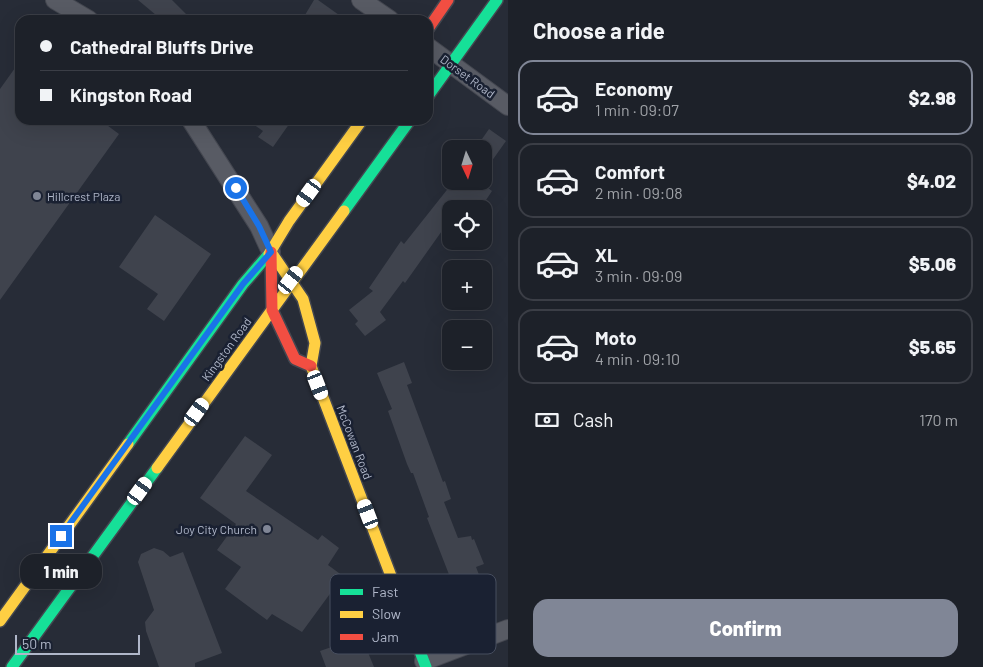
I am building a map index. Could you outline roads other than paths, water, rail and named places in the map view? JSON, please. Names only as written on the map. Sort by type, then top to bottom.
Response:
[{"type":"main road","points":[[433,22],[448,0]]},
{"type":"main road","points":[[433,89],[497,0]]},
{"type":"main road","name":"Kingston Road","points":[[0,621],[243,284],[271,252],[289,221],[358,125]]},
{"type":"main road","name":"Kingston Road","points":[[12,667],[272,310],[291,280],[406,125]]},
{"type":"main road","points":[[271,252],[272,310],[295,359],[311,366]]},
{"type":"main road","name":"McCowan Road","points":[[271,252],[303,299],[315,343],[311,366],[391,574]]},
{"type":"street","points":[[55,0],[80,15]]},
{"type":"street","points":[[361,0],[383,15]]},
{"type":"street","name":"Dorset Road","points":[[433,50],[508,106]]},
{"type":"street","points":[[194,125],[259,226],[271,252]]},
{"type":"street","points":[[496,634],[508,629]]},
{"type":"street","points":[[425,664],[449,654]]},
{"type":"place","name":"Hillcrest Plaza","points":[[37,196]]},
{"type":"place","name":"Joy City Church","points":[[267,529]]}]
